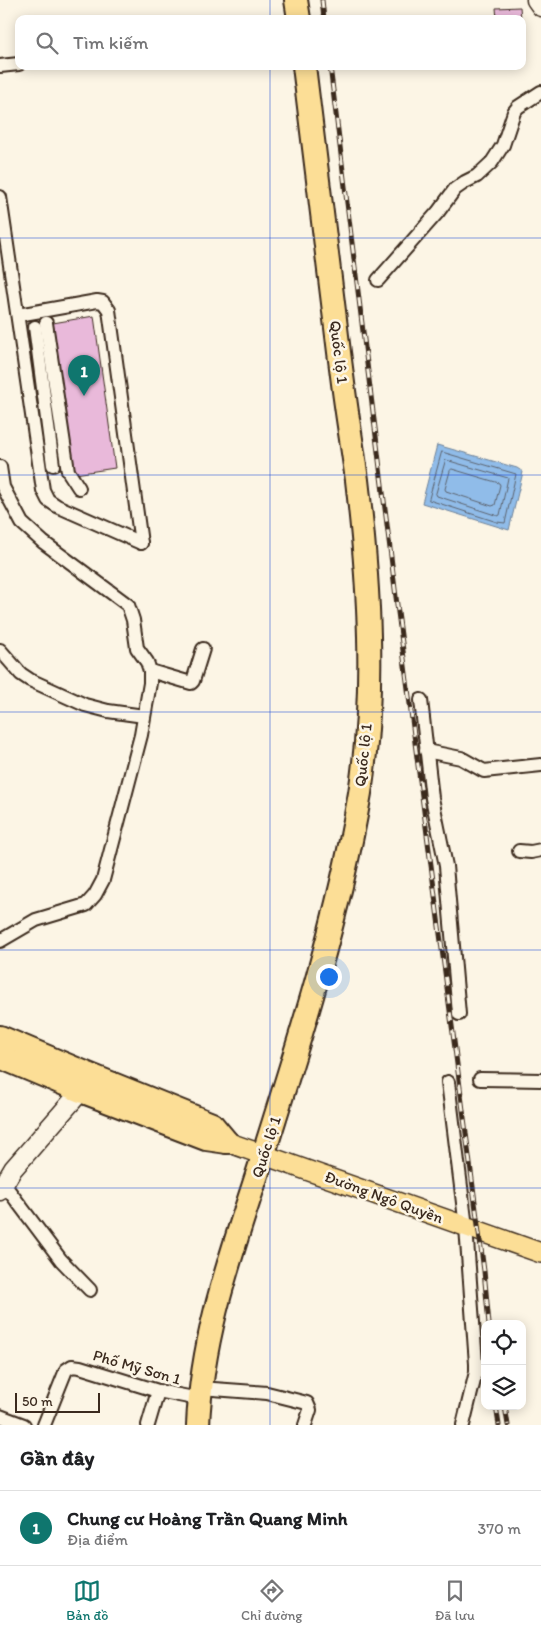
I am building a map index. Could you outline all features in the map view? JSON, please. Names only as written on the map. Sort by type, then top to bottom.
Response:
[{"type":"highway","points":[[296,0],[298,15]]},
{"type":"highway","name":"Quốc lộ 1","points":[[198,1425],[205,1358],[220,1290],[299,1042],[334,916],[348,857],[360,788],[367,724],[369,690],[368,609],[357,481],[324,240],[304,70]]},
{"type":"highway","name":"Đường Ngô Quyền","points":[[0,1037],[84,1083],[206,1139],[227,1142]]},
{"type":"highway","name":"Đường Ngô Quyền","points":[[0,1057],[84,1083]]},
{"type":"main road","name":"Đường Ngô Quyền","points":[[227,1142],[541,1253]]},
{"type":"street","points":[[536,0],[541,7]]},
{"type":"street","points":[[0,66],[15,64]]},
{"type":"street","points":[[378,280],[438,212],[454,189],[477,176],[492,162],[503,145],[514,112],[518,107],[541,92]]},
{"type":"street","points":[[0,197],[43,490],[48,500],[56,506],[141,543],[109,310],[103,302],[97,301],[18,315]]},
{"type":"street","points":[[41,325],[47,365],[58,398],[69,475],[79,488]]},
{"type":"street","points":[[25,368],[47,365]]},
{"type":"street","points":[[47,365],[45,400],[53,465]]},
{"type":"street","points":[[30,401],[58,398]]},
{"type":"street","points":[[49,432],[62,430]]},
{"type":"street","points":[[39,466],[67,464]]},
{"type":"street","points":[[0,467],[3,487],[22,523],[43,542],[128,605],[138,648],[147,662],[150,671],[150,683],[139,743],[106,870],[95,895],[86,905],[36,920],[0,941]]},
{"type":"street","points":[[150,671],[191,683],[203,649]]},
{"type":"street","points":[[0,650],[21,674],[67,697],[85,705],[108,711],[144,716]]},
{"type":"street","points":[[421,700],[432,798],[446,866],[459,1014]]},
{"type":"street","points":[[426,751],[461,758],[484,771],[541,765]]},
{"type":"street","points":[[519,851],[531,852],[541,850]]},
{"type":"street","points":[[480,1079],[541,1080]]},
{"type":"street","points":[[448,1082],[466,1226],[476,1372],[464,1425]]},
{"type":"street","points":[[84,1083],[13,1169],[2,1188],[61,1260],[90,1290]]},
{"type":"street","name":"Phố Mỹ Sơn 1","points":[[44,1425],[66,1370],[72,1366],[158,1391],[267,1393],[307,1403],[310,1410],[305,1425]]},
{"type":"street","points":[[148,1425],[158,1391]]},
{"type":"street","points":[[0,1416],[24,1425]]},
{"type":"water","points":[[437,445],[517,468],[523,472],[509,530],[422,503]]},
{"type":"building","points":[[520,7],[521,15],[497,15],[496,8]]},
{"type":"building","points":[[94,316],[115,468],[75,474],[53,323]]},
{"type":"railway","points":[[322,0],[324,15]]},
{"type":"railway","points":[[330,70],[396,597],[484,1271],[489,1320]]},
{"type":"railway","points":[[497,1410],[499,1425]]},
{"type":"railway","points":[[506,1410],[508,1425]]},
{"type":"place","name":"Chung cư Hoàng Trần Quang Minh","points":[[84,396]]}]
